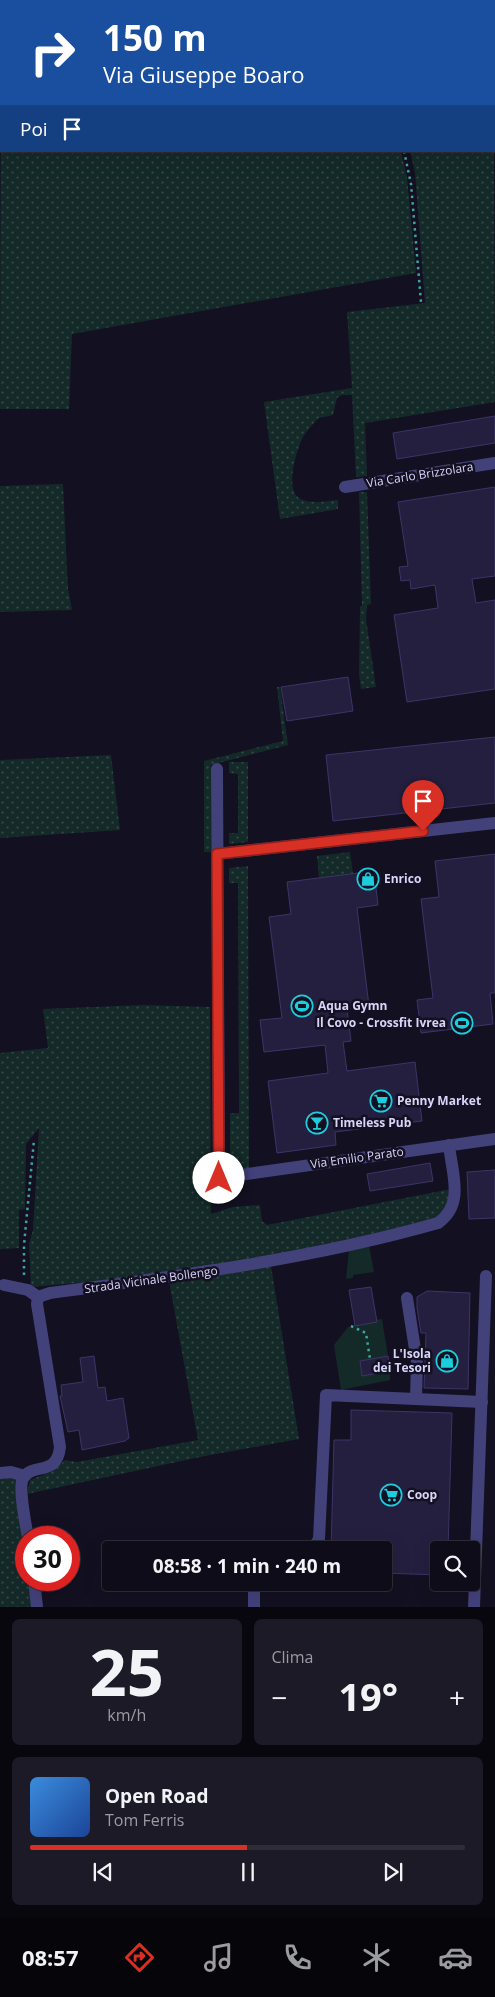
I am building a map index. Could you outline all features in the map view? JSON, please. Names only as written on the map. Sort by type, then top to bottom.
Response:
[{"type":"street","name":"Via Carlo Brizzolara","points":[[345,488],[495,463]]},
{"type":"street","points":[[217,769],[217,854],[495,823]]},
{"type":"street","name":"Via Emilio Parato","points":[[217,854],[219,1178],[495,1139]]},
{"type":"street","name":"Strada Vicinale Bollengo","points":[[38,1297],[50,1293],[232,1269],[338,1248],[438,1223],[449,1215],[456,1199],[449,1146]]},
{"type":"street","points":[[474,1607],[486,1276]]},
{"type":"street","points":[[0,1474],[11,1472],[25,1476],[55,1463],[59,1456],[60,1447],[37,1304],[38,1297],[24,1289],[4,1285]]},
{"type":"street","points":[[407,1298],[417,1362],[416,1399]]},
{"type":"street","points":[[318,1541],[326,1395],[416,1399],[482,1400],[495,1398]]},
{"type":"street","points":[[25,1476],[22,1489],[27,1526]]},
{"type":"street","points":[[35,1591],[37,1607]]},
{"type":"street","points":[[254,1591],[254,1607]]},
{"type":"path","points":[[404,152],[411,184],[421,302]]},
{"type":"path","points":[[24,1289],[24,1244],[34,1140]]},
{"type":"path","points":[[351,1326],[366,1333],[370,1359]]},
{"type":"green space","points":[[1,152],[401,152],[407,177],[416,273],[72,334],[69,409],[0,409]]},
{"type":"green space","points":[[410,152],[494,152],[495,402],[365,423],[367,476],[356,477],[352,395],[342,395],[337,398],[333,415],[319,418],[304,436],[295,461],[292,479],[295,493],[299,498],[313,502],[338,500],[338,509],[280,519],[264,402],[352,388],[347,312],[425,303],[415,173]]},
{"type":"green space","points":[[63,484],[68,589],[72,610],[0,612],[0,486]]},
{"type":"green space","points":[[359,492],[367,492],[371,604],[367,605],[366,619],[376,687],[361,689],[359,674],[360,606],[362,606]]},
{"type":"green space","points":[[277,687],[280,687],[288,745],[211,765],[211,852],[204,852],[204,761],[283,741]]},
{"type":"green space","points":[[111,755],[120,830],[0,838],[0,760]]},
{"type":"green space","points":[[229,762],[248,762],[248,842],[229,844],[229,833],[238,833],[238,774],[229,773]]},
{"type":"green space","points":[[350,852],[353,874],[319,878],[317,856]]},
{"type":"green space","points":[[248,866],[249,1170],[230,1173],[230,1113],[239,1113],[238,883],[229,883],[229,868]]},
{"type":"green space","points":[[144,1005],[210,1007],[211,1214],[233,1207],[260,1205],[262,1221],[267,1225],[451,1189],[447,1209],[432,1221],[273,1258],[156,1276],[31,1287],[29,1244],[33,1230],[39,1128],[26,1144],[25,1209],[19,1210],[19,1248],[0,1249],[0,1053],[48,1048],[43,1009]]},
{"type":"green space","points":[[369,1245],[374,1272],[353,1275],[353,1278],[346,1279],[349,1250]]},
{"type":"green space","points":[[271,1266],[299,1439],[205,1456],[27,1494],[30,1480],[53,1471],[65,1460],[77,1462],[198,1440],[169,1281]]},
{"type":"green space","points":[[382,1319],[388,1356],[360,1361],[362,1376],[390,1371],[390,1380],[341,1390],[334,1345],[348,1327],[376,1322],[376,1320]]},
{"type":"green space","points":[[12,1476],[18,1481],[23,1526],[15,1526],[15,1591],[31,1591],[33,1607],[0,1607],[0,1478]]},
{"type":"building","points":[[495,416],[495,443],[397,459],[393,433]]},
{"type":"building","points":[[495,487],[495,576],[472,579],[476,603],[495,600],[495,689],[407,702],[394,615],[438,608],[435,585],[411,589],[410,580],[401,581],[399,567],[408,566],[398,502]]},
{"type":"building","points":[[348,677],[353,711],[287,721],[281,687]]},
{"type":"building","points":[[495,737],[495,803],[333,821],[326,755]]},
{"type":"building","points":[[495,854],[495,993],[490,993],[493,1024],[421,1033],[417,1000],[433,998],[421,899],[439,897],[435,861]]},
{"type":"building","points":[[374,871],[378,905],[357,908],[369,1006],[347,1009],[351,1041],[343,1042],[347,1071],[415,1062],[422,1121],[335,1132],[336,1145],[277,1153],[268,1081],[328,1073],[325,1045],[264,1052],[260,1020],[282,1018],[269,917],[291,914],[287,882]]},
{"type":"building","points":[[430,1163],[433,1181],[370,1191],[367,1174]]},
{"type":"building","points":[[495,1170],[495,1218],[469,1219],[467,1172]]},
{"type":"building","points":[[371,1287],[377,1322],[355,1326],[349,1290]]},
{"type":"building","points":[[427,1291],[470,1293],[468,1389],[424,1388],[426,1333],[421,1333],[417,1297]]},
{"type":"building","points":[[94,1356],[98,1388],[105,1387],[107,1401],[123,1398],[129,1438],[125,1441],[82,1450],[79,1430],[68,1432],[60,1396],[62,1396],[61,1385],[83,1382],[80,1358]]},
{"type":"building","points":[[388,1356],[390,1371],[362,1376],[360,1361]]},
{"type":"building","name":"Coop","points":[[351,1410],[452,1413],[448,1541],[430,1541],[430,1575],[392,1573],[392,1541],[331,1541],[334,1440],[351,1440]]},
{"type":"place","name":"Enrico","points":[[368,879]]},
{"type":"place","name":"Aqua Gymn","points":[[302,1006]]},
{"type":"place","name":"Il Covo - Crossfit Ivrea","points":[[462,1023]]},
{"type":"place","name":"Penny Market","points":[[381,1101]]},
{"type":"place","name":"Timeless Pub","points":[[317,1123]]},
{"type":"place","name":"L'Isola dei Tesori","points":[[447,1361]]},
{"type":"place","name":"Coop","points":[[391,1495]]},
{"type":"route","points":[[219,1178],[217,854],[423,831]]}]
